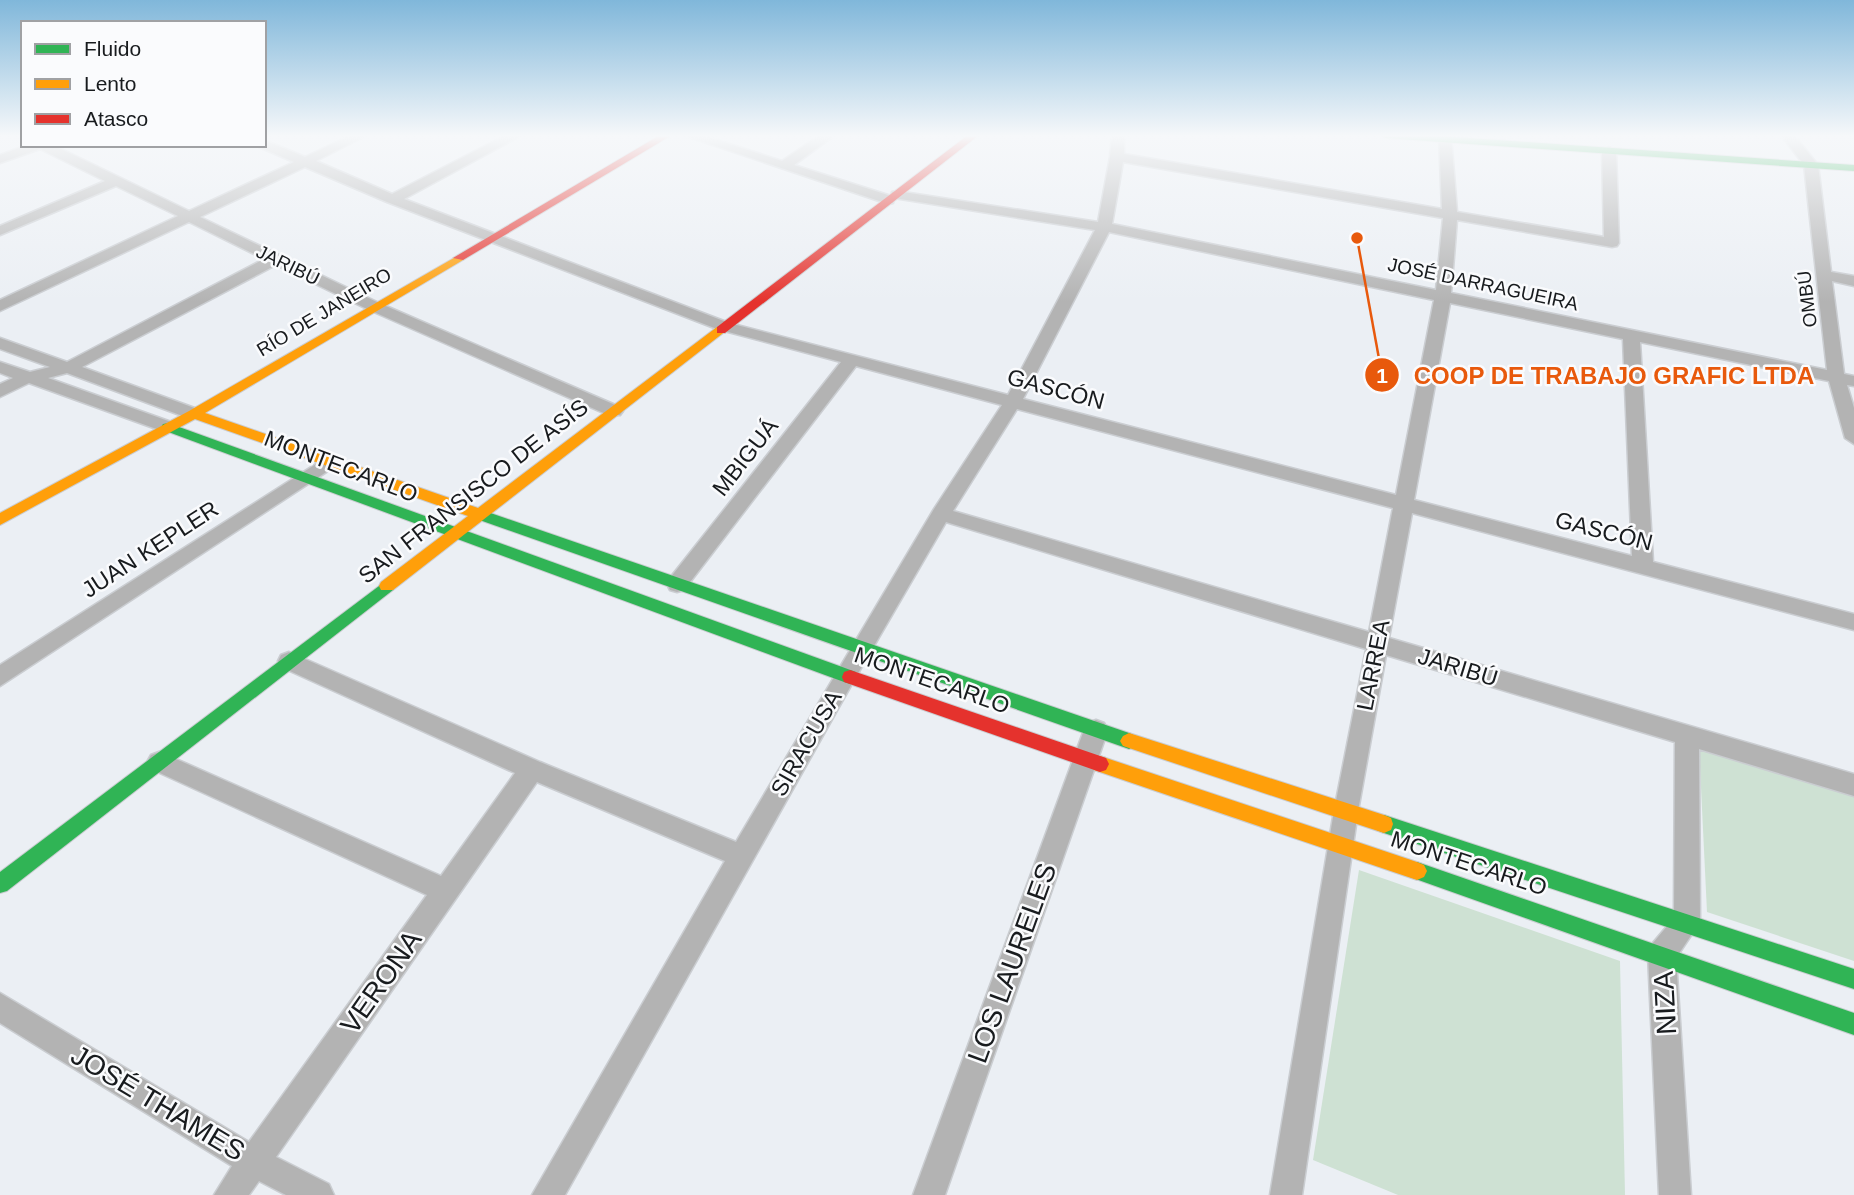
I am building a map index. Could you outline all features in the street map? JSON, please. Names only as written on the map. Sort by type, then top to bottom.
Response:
[{"type":"main road","name":"RÍO DE JANEIRO","points":[[0,520],[194,414],[572,191]]},
{"type":"main road","name":"SAN FRANSISCO DE ASÍS","points":[[0,884],[901,191]]},
{"type":"main road","name":"MONTECARLO","points":[[194,414],[327,463],[1096,730],[1854,979]]},
{"type":"main road","name":"MONTECARLO","points":[[169,428],[845,676],[1662,954],[1854,1024]]},
{"type":"street","points":[[0,231],[94,191]]},
{"type":"street","name":"JARIBÚ","points":[[134,191],[373,306],[614,411]]},
{"type":"street","points":[[0,306],[244,191]]},
{"type":"street","name":"GASCÓN","points":[[375,191],[723,326],[1854,622]]},
{"type":"street","points":[[392,198],[406,191]]},
{"type":"street","name":"JOSÉ DARRAGUEIRA","points":[[867,191],[892,198],[1104,227],[1854,381]]},
{"type":"street","name":"SIRACUSA","points":[[548,1195],[845,676],[941,514],[1012,402],[1104,227],[1111,191]]},
{"type":"street","points":[[1304,191],[1612,243],[1609,191]]},
{"type":"street","name":"LARREA","points":[[1286,1195],[1346,811],[1443,296],[1450,217],[1449,191]]},
{"type":"street","name":"OMBÚ","points":[[1812,191],[1826,275],[1836,377],[1854,438]]},
{"type":"street","points":[[0,391],[26,378],[68,368],[275,259]]},
{"type":"street","points":[[1826,275],[1854,281]]},
{"type":"street","points":[[1631,334],[1643,567]]},
{"type":"street","name":"MONTECARLO","points":[[0,343],[194,414]]},
{"type":"street","name":"MBIGUÁ","points":[[677,584],[852,360]]},
{"type":"street","name":"MONTECARLO","points":[[0,367],[169,428]]},
{"type":"street","name":"JUAN KEPLER","points":[[0,677],[327,463]]},
{"type":"street","name":"JARIBÚ","points":[[941,514],[1854,785]]},
{"type":"street","points":[[289,661],[532,769],[741,856]]},
{"type":"street","name":"LOS LAURELES","points":[[929,1195],[1096,730]]},
{"type":"street","points":[[1687,735],[1687,922]]},
{"type":"street","points":[[159,762],[445,890]]},
{"type":"street","name":"VERONA","points":[[230,1195],[532,769]]},
{"type":"street","name":"NIZA","points":[[1675,1195],[1662,954],[1687,922]]},
{"type":"street","name":"JOSÉ THAMES","points":[[0,1007],[254,1163],[318,1195]]},
{"type":"green space","points":[[1699,746],[1854,794],[1854,961],[1707,912]]},
{"type":"green space","points":[[1359,870],[1620,961],[1625,1195],[1398,1195],[1313,1160]]},
{"type":"traffic: fast","points":[[168,427],[850,677]]},
{"type":"traffic: fast","points":[[476,513],[1129,741]]},
{"type":"traffic: fast","points":[[0,884],[387,586]]},
{"type":"traffic: fast","points":[[1384,824],[1854,979]]},
{"type":"traffic: fast","points":[[1417,871],[1854,1024]]},
{"type":"traffic: slow","points":[[0,520],[194,414],[459,258]]},
{"type":"traffic: slow","points":[[387,586],[721,330]]},
{"type":"traffic: slow","points":[[194,414],[476,513]]},
{"type":"traffic: slow","points":[[1129,741],[1384,824]]},
{"type":"traffic: slow","points":[[1100,764],[1417,871]]},
{"type":"traffic: jam","points":[[459,258],[573,191]]},
{"type":"traffic: jam","points":[[721,330],[902,191]]},
{"type":"traffic: jam","points":[[850,677],[1100,764]]},
{"type":"place","name":"COOP DE TRABAJO GRAFIC LTDA","points":[[1357,238]]}]
